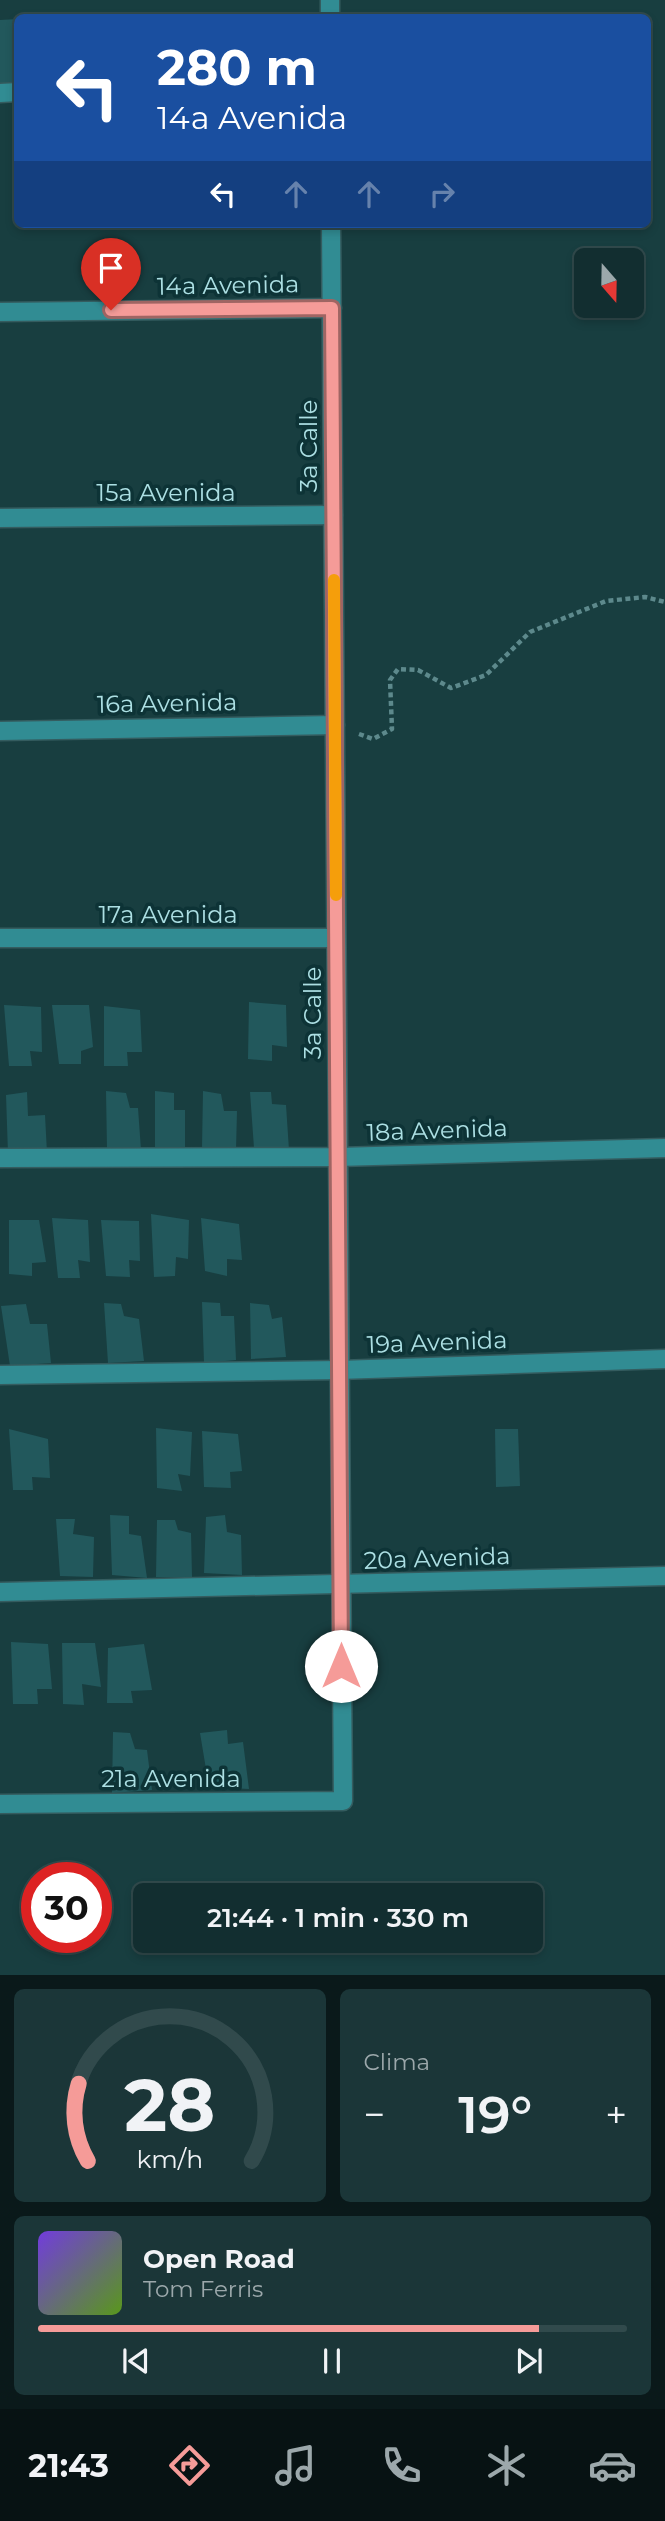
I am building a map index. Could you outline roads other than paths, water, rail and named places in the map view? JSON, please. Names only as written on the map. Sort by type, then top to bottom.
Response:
[{"type":"street","name":"3a Calle","points":[[331,228],[342,1801]]},
{"type":"street","name":"14a Avenida","points":[[0,312],[332,308]]},
{"type":"street","name":"15a Avenida","points":[[0,518],[333,515]]},
{"type":"street","name":"16a Avenida","points":[[0,731],[335,725]]},
{"type":"street","name":"17a Avenida","points":[[0,938],[336,938]]},
{"type":"street","name":"18a Avenida","points":[[0,1158],[338,1157],[665,1148]]},
{"type":"street","name":"19a Avenida","points":[[0,1375],[339,1370],[665,1359]]},
{"type":"street","name":"20a Avenida","points":[[0,1592],[665,1576]]},
{"type":"street","name":"21a Avenida","points":[[0,1804],[342,1801]]}]
